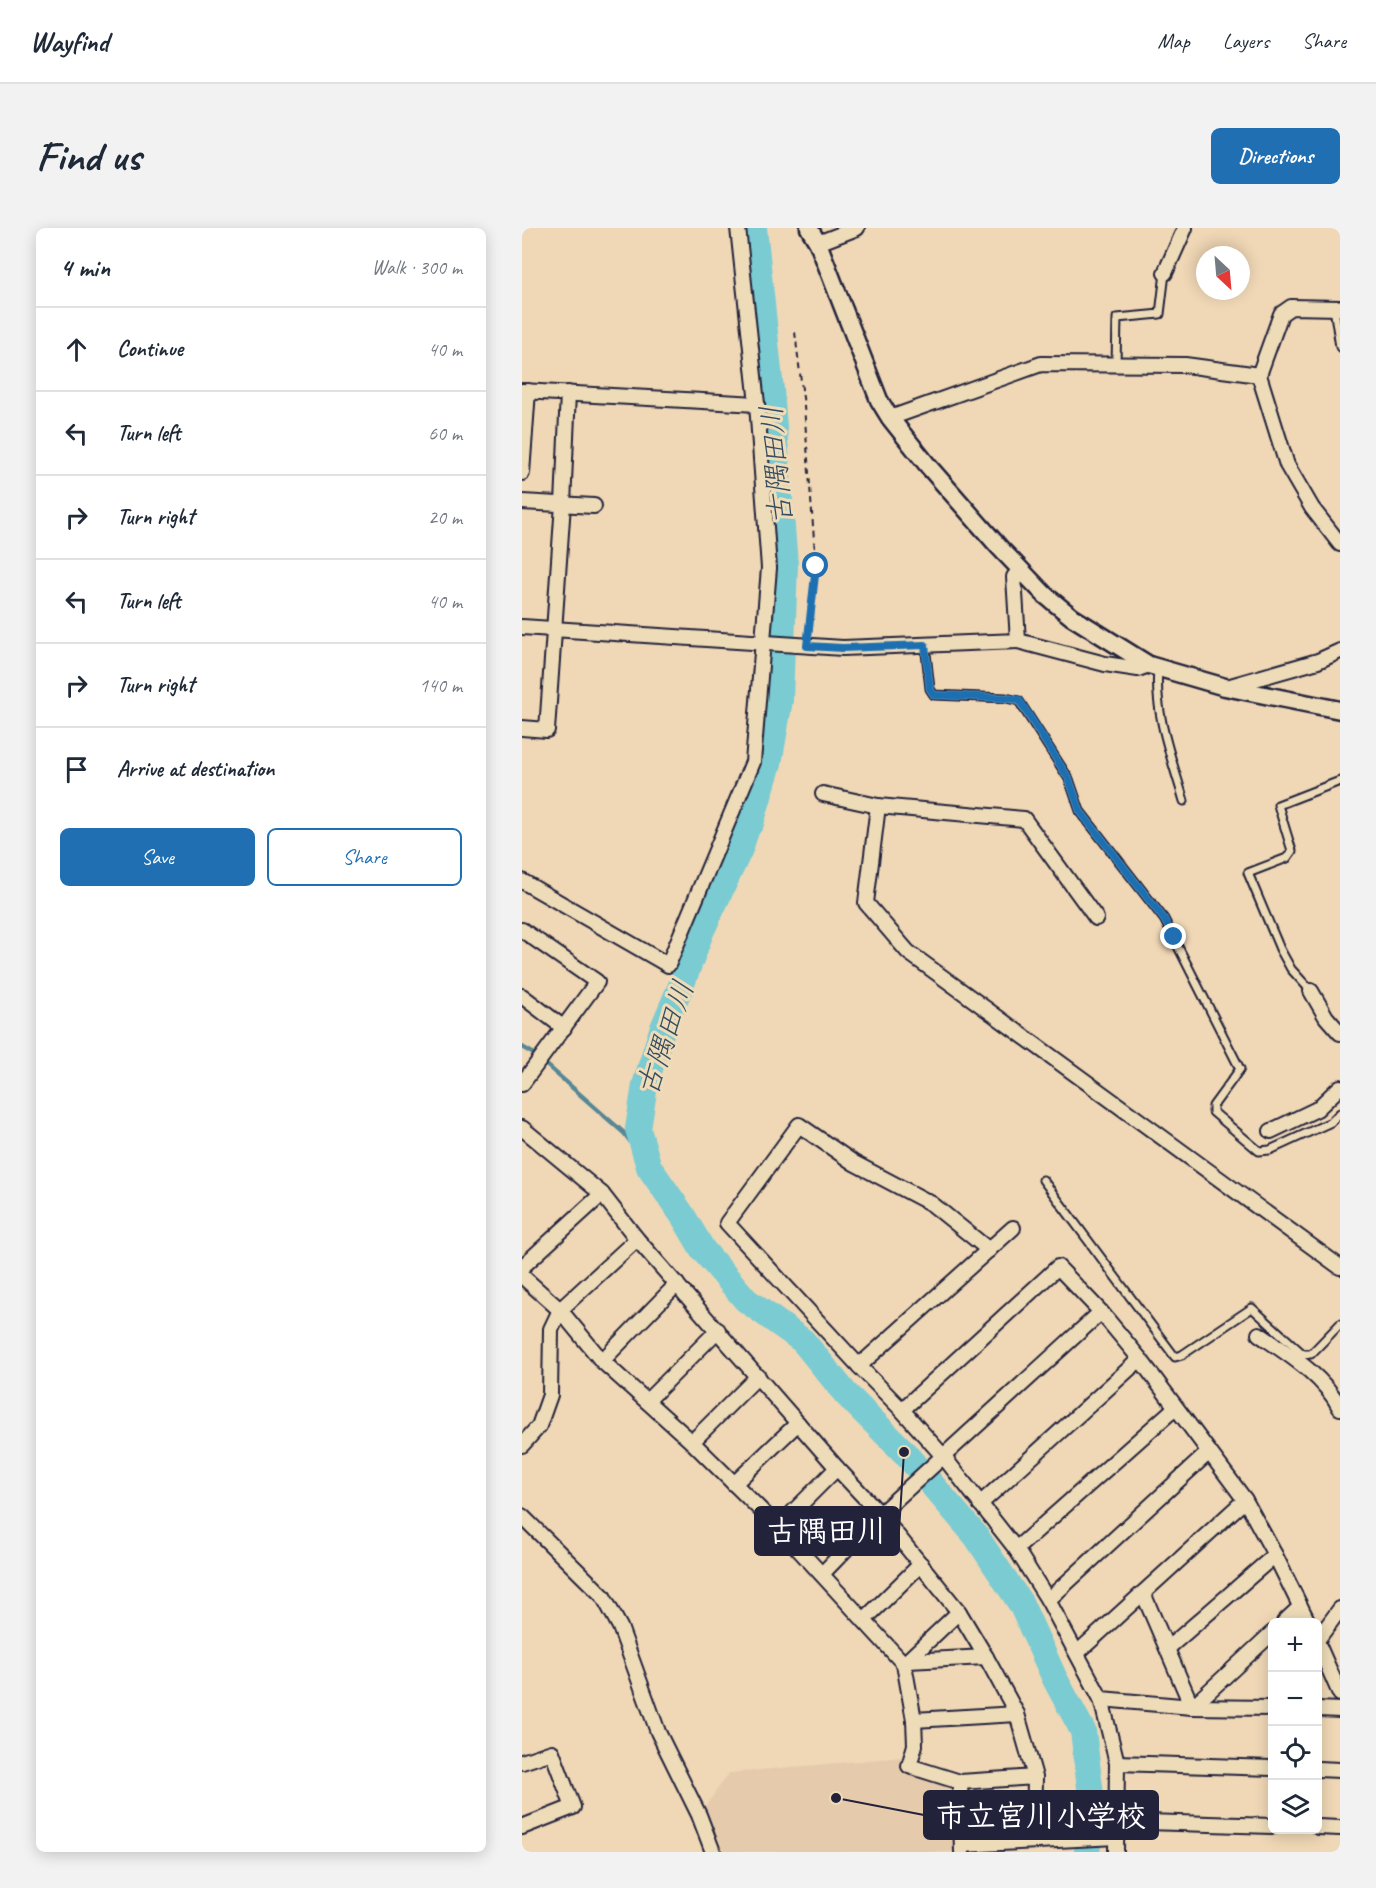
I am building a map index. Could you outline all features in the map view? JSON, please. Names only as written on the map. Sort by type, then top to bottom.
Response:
[{"type":"street","points":[[522,881],[668,965],[753,762],[769,568],[757,404],[738,228]]},
{"type":"street","points":[[808,228],[818,243],[879,400],[890,418],[929,467],[1044,595],[1072,617],[1153,667],[1225,687],[1340,710]]},
{"type":"street","points":[[818,243],[857,228]]},
{"type":"street","points":[[1165,273],[1185,228]]},
{"type":"street","points":[[1337,308],[1291,307],[1281,314],[1259,375],[1287,465],[1312,508],[1340,544]]},
{"type":"street","points":[[890,418],[1041,364],[1185,365],[1259,375]]},
{"type":"street","points":[[522,473],[525,391],[757,404]]},
{"type":"street","points":[[522,728],[547,730],[563,504],[568,393]]},
{"type":"street","points":[[522,502],[594,506]]},
{"type":"street","points":[[1018,641],[1014,577],[1020,569]]},
{"type":"street","points":[[522,627],[843,648],[1018,641],[1105,664],[1137,669],[1153,667]]},
{"type":"street","points":[[1225,687],[1318,661],[1340,651]]},
{"type":"street","points":[[823,794],[878,806],[1024,819],[1096,918]]},
{"type":"street","points":[[878,806],[866,903],[908,952],[1340,1267]]},
{"type":"street","points":[[522,930],[597,982],[522,1084]]},
{"type":"street","points":[[1311,991],[1326,1017],[1340,1033]]},
{"type":"street","points":[[522,996],[564,1028]]},
{"type":"street","points":[[1271,1131],[1317,1109],[1340,1087]]},
{"type":"street","points":[[989,1250],[932,1204],[854,1163],[799,1125],[727,1223],[902,1410],[1016,1549],[1048,1600],[1101,1699],[1117,1764],[1116,1852]]},
{"type":"street","points":[[522,1128],[602,1194],[637,1239],[880,1514],[959,1612],[1017,1714],[1035,1777],[1034,1840]]},
{"type":"street","points":[[522,1267],[602,1194]]},
{"type":"street","points":[[859,1366],[1013,1228]]},
{"type":"street","points":[[522,1445],[539,1426],[550,1395],[550,1329],[560,1310],[637,1239]]},
{"type":"street","points":[[902,1410],[1058,1267],[1101,1312],[1140,1359],[1245,1500],[1306,1618]]},
{"type":"street","points":[[522,1276],[560,1310],[602,1361],[692,1442],[778,1527],[906,1662],[915,1745],[909,1766],[960,1782],[1035,1777]]},
{"type":"street","points":[[602,1361],[677,1284]]},
{"type":"street","points":[[822,1574],[880,1514],[1101,1312]]},
{"type":"street","points":[[647,1401],[718,1330]]},
{"type":"street","points":[[1258,1334],[1322,1382],[1340,1408]]},
{"type":"street","points":[[980,1504],[1140,1359]]},
{"type":"street","points":[[692,1442],[758,1376]]},
{"type":"street","points":[[1016,1549],[1175,1408]]},
{"type":"street","points":[[734,1484],[798,1423]]},
{"type":"street","points":[[1048,1600],[1209,1452]]},
{"type":"street","points":[[778,1527],[837,1468]]},
{"type":"street","points":[[1077,1653],[1245,1500]]},
{"type":"street","points":[[522,1516],[603,1596],[620,1627],[658,1732],[699,1815],[713,1852]]},
{"type":"street","points":[[1168,1648],[1275,1555]]},
{"type":"street","points":[[864,1620],[921,1564]]},
{"type":"street","points":[[1143,1593],[1192,1707]]},
{"type":"street","points":[[1289,1618],[1300,1607]]},
{"type":"street","points":[[1322,1632],[1340,1609]]},
{"type":"street","points":[[906,1662],[959,1612]]},
{"type":"street","points":[[1192,1707],[1268,1637]]},
{"type":"street","points":[[1322,1655],[1340,1694]]},
{"type":"street","points":[[906,1662],[986,1657]]},
{"type":"street","points":[[1101,1699],[1192,1707],[1268,1708]]},
{"type":"street","points":[[1322,1709],[1340,1710]]},
{"type":"street","points":[[914,1720],[1017,1714]]},
{"type":"street","points":[[522,1762],[552,1752],[573,1807],[522,1827]]},
{"type":"street","points":[[1117,1764],[1268,1768]]},
{"type":"street","points":[[1322,1769],[1340,1770]]},
{"type":"street","points":[[960,1782],[962,1848],[1034,1840],[1116,1837]]},
{"type":"street","points":[[1116,1821],[1268,1826]]},
{"type":"street","points":[[1322,1827],[1340,1828]]},
{"type":"lane","points":[[1116,364],[1117,318],[1160,314],[1165,273]]},
{"type":"lane","points":[[1337,308],[1340,347]]},
{"type":"lane","points":[[925,645],[930,689],[934,695],[1019,700],[1069,779],[1080,811],[1164,919],[1240,1069],[1213,1106],[1213,1112],[1260,1151],[1270,1150],[1331,1122],[1340,1113]]},
{"type":"lane","points":[[1153,667],[1161,721],[1184,801]]},
{"type":"lane","points":[[1311,991],[1291,969],[1248,873],[1287,858],[1292,851],[1278,806],[1340,781]]},
{"type":"lane","points":[[1043,1180],[1175,1357],[1182,1355],[1252,1308],[1303,1354],[1311,1354],[1340,1323]]},
{"type":"path","points":[[795,332],[804,406],[816,566],[807,646]]},
{"type":"shaded area","points":[[912,1756],[909,1766],[960,1782],[962,1852],[713,1852],[699,1815],[729,1773]]},
{"type":"waterway","name":"古隅田川","points":[[754,228],[771,390],[785,565],[780,700],[769,763],[751,823],[701,932],[662,1030],[645,1085],[638,1129],[649,1167],[703,1250],[746,1300],[803,1341],[846,1394],[904,1452],[976,1536],[1021,1604],[1055,1679],[1083,1731],[1091,1795],[1091,1823],[1087,1852]]},
{"type":"waterway","points":[[522,1047],[534,1054],[624,1133],[649,1167]]},
{"type":"place","name":"古隅田川","points":[[904,1452]]},
{"type":"place","name":"市立宮川小学校","points":[[836,1798]]},
{"type":"route","points":[[816,566],[807,646],[843,648],[925,645],[930,689],[934,695],[1019,700],[1069,779],[1080,811],[1164,919],[1174,937]]}]
